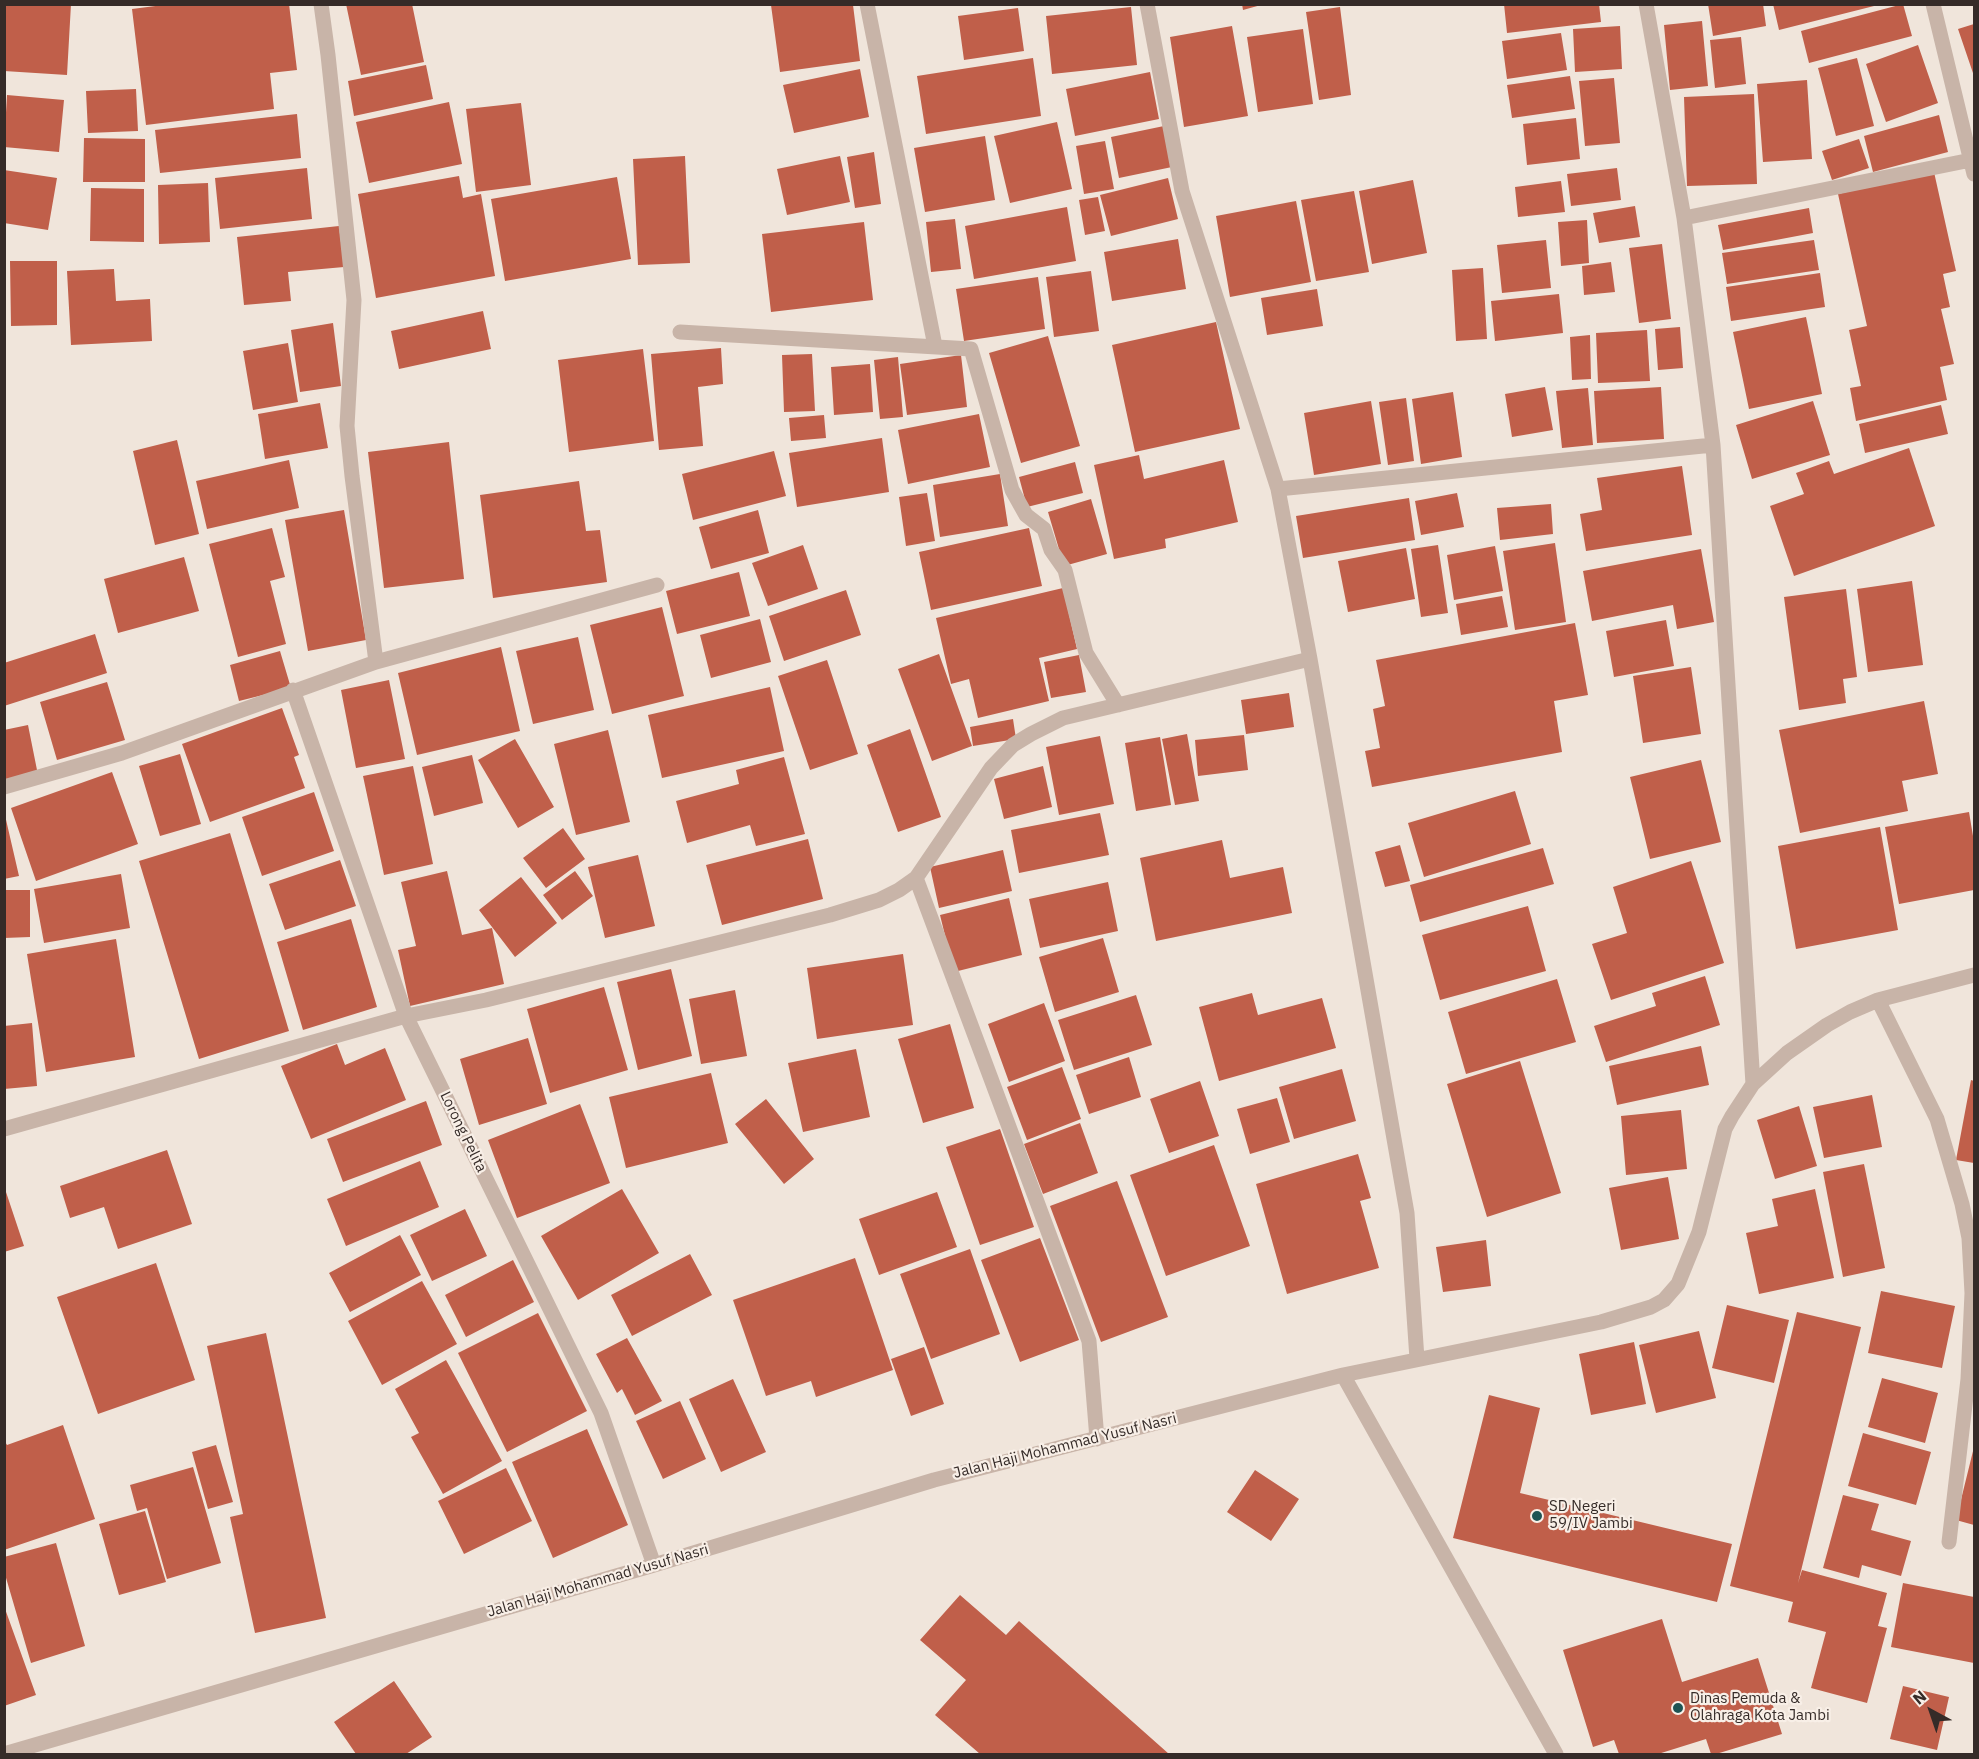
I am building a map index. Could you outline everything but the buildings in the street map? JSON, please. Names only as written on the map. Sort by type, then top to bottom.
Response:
[{"type":"street","points":[[321,4],[354,300],[348,388],[348,436],[376,662]]},
{"type":"street","points":[[867,4],[935,346]]},
{"type":"street","points":[[1147,4],[1182,191],[1278,489],[1407,1213],[1417,1359]]},
{"type":"street","points":[[1646,4],[1684,218],[1713,445],[1753,1084]]},
{"type":"street","points":[[1684,218],[1973,167],[1933,4]]},
{"type":"street","points":[[680,332],[971,349],[1012,490],[1026,515],[1044,529],[1051,550],[1065,570],[1086,654],[1118,705]]},
{"type":"street","points":[[1278,489],[1713,445]]},
{"type":"street","points":[[4,787],[122,753],[376,662],[657,585]]},
{"type":"street","points":[[4,1130],[406,1016],[486,1000],[830,915],[879,900],[916,878],[991,768],[1013,744],[1063,718],[1310,659]]},
{"type":"street","name":"Lorong Pelita","points":[[293,690],[406,1016],[601,1413],[654,1565]]},
{"type":"street","points":[[916,878],[1089,1341],[1097,1439]]},
{"type":"street","name":"Jalan Haji Mohammad Yusuf Nasri","points":[[4,1754],[654,1565],[934,1480],[1343,1375],[1601,1322],[1651,1306],[1664,1300],[1678,1284],[1699,1232],[1725,1129],[1753,1084],[1787,1053],[1827,1025],[1878,1000],[1974,975]]},
{"type":"street","points":[[1878,1000],[1937,1119],[1968,1204],[1972,1293],[1971,1381],[1949,1542]]},
{"type":"street","points":[[1343,1375],[1556,1755]]},
{"type":"place","name":"SD Negeri 59/IV Jambi","points":[[1537,1516]]},
{"type":"place","name":"Dinas Pemuda & Olahraga Kota Jambi","points":[[1678,1708]]}]
